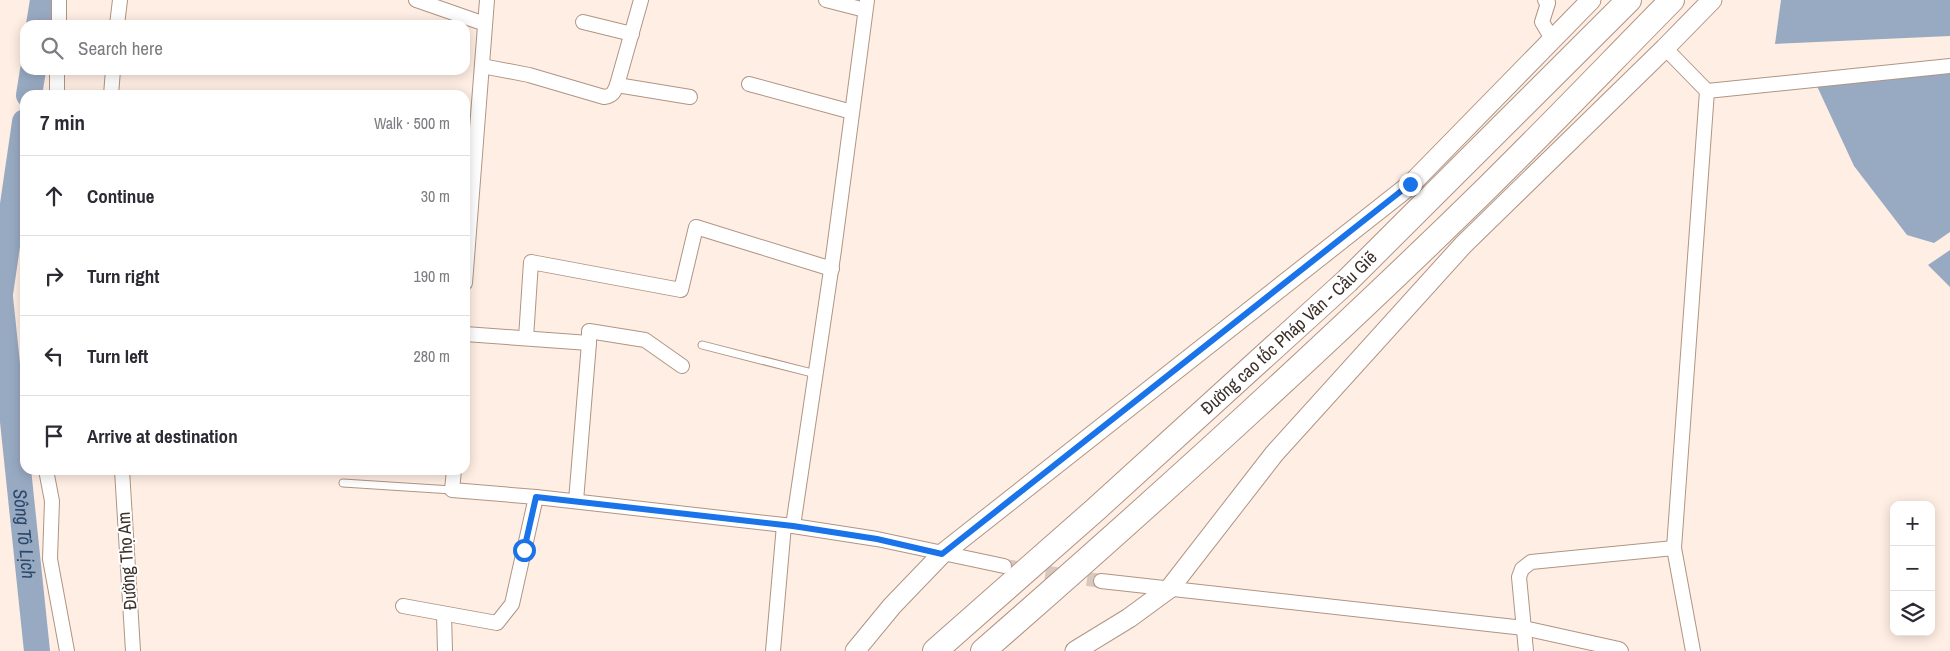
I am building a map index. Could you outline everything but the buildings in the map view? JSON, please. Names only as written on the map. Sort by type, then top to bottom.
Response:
[{"type":"highway","name":"Đường cao tốc Pháp Vân - Cầu Giẽ","points":[[935,651],[1102,504],[1347,281],[1630,0]]},
{"type":"highway","name":"Đường cao tốc Pháp Vân - Cầu Giẽ","points":[[983,651],[1114,536],[1361,308],[1488,187],[1672,0]]},
{"type":"street","points":[[58,20],[59,0]]},
{"type":"street","points":[[118,20],[120,0]]},
{"type":"street","points":[[416,0],[485,24]]},
{"type":"street","points":[[470,160],[471,135],[482,66],[487,0]]},
{"type":"street","points":[[482,66],[530,76],[604,97],[613,94],[641,0]]},
{"type":"street","points":[[773,651],[789,525],[816,374],[832,269],[866,5],[826,0]]},
{"type":"street","points":[[1545,0],[1548,3],[1542,22],[1552,39]]},
{"type":"street","points":[[855,651],[892,606],[942,554],[1410,184],[1591,0]]},
{"type":"street","points":[[1075,651],[1129,618],[1170,588],[1274,454],[1464,245],[1712,0]]},
{"type":"street","points":[[583,22],[632,34]]},
{"type":"street","points":[[1665,48],[1708,91],[1674,548],[1693,651]]},
{"type":"street","points":[[1708,91],[1950,66]]},
{"type":"street","points":[[57,75],[57,90]]},
{"type":"street","points":[[111,90],[113,75]]},
{"type":"street","points":[[749,84],[852,112]]},
{"type":"street","points":[[617,85],[690,98]]},
{"type":"street","points":[[526,338],[531,262],[681,290],[696,226],[832,269]]},
{"type":"street","points":[[576,501],[589,330],[644,340],[682,366]]},
{"type":"street","points":[[470,334],[589,343]]},
{"type":"street","points":[[47,475],[52,501],[50,559],[67,651]]},
{"type":"street","name":"Đường Thọ Am","points":[[122,475],[133,651]]},
{"type":"street","points":[[454,475],[452,490],[576,501],[789,525],[877,539],[1004,566]]},
{"type":"street","points":[[403,606],[497,623],[512,604],[536,497]]},
{"type":"street","points":[[1526,651],[1519,576],[1525,566],[1532,562],[1674,548]]},
{"type":"street","points":[[1101,581],[1524,628],[1622,651]]},
{"type":"street","points":[[444,614],[445,651]]},
{"type":"lane","points":[[702,345],[816,374]]},
{"type":"lane","points":[[343,483],[452,490]]},
{"type":"water","points":[[1781,0],[1950,0],[1950,36],[1775,44]]},
{"type":"water","points":[[1950,73],[1950,232],[1934,243],[1907,235],[1854,166],[1816,84]]},
{"type":"water","points":[[1950,250],[1950,287],[1928,265]]},
{"type":"waterway","name":"Sông Tô Lịch","points":[[40,20],[43,0]]},
{"type":"waterway","name":"Sông Tô Lịch","points":[[30,90],[32,75]]},
{"type":"waterway","name":"Sông Tô Lịch","points":[[0,294],[20,156]]},
{"type":"waterway","name":"Sông Tô Lịch","points":[[0,297],[37,651]]},
{"type":"tunnel","points":[[1004,566],[1101,581]]},
{"type":"route","points":[[524,550],[536,497],[793,526],[877,539],[942,554],[1410,184]]}]
